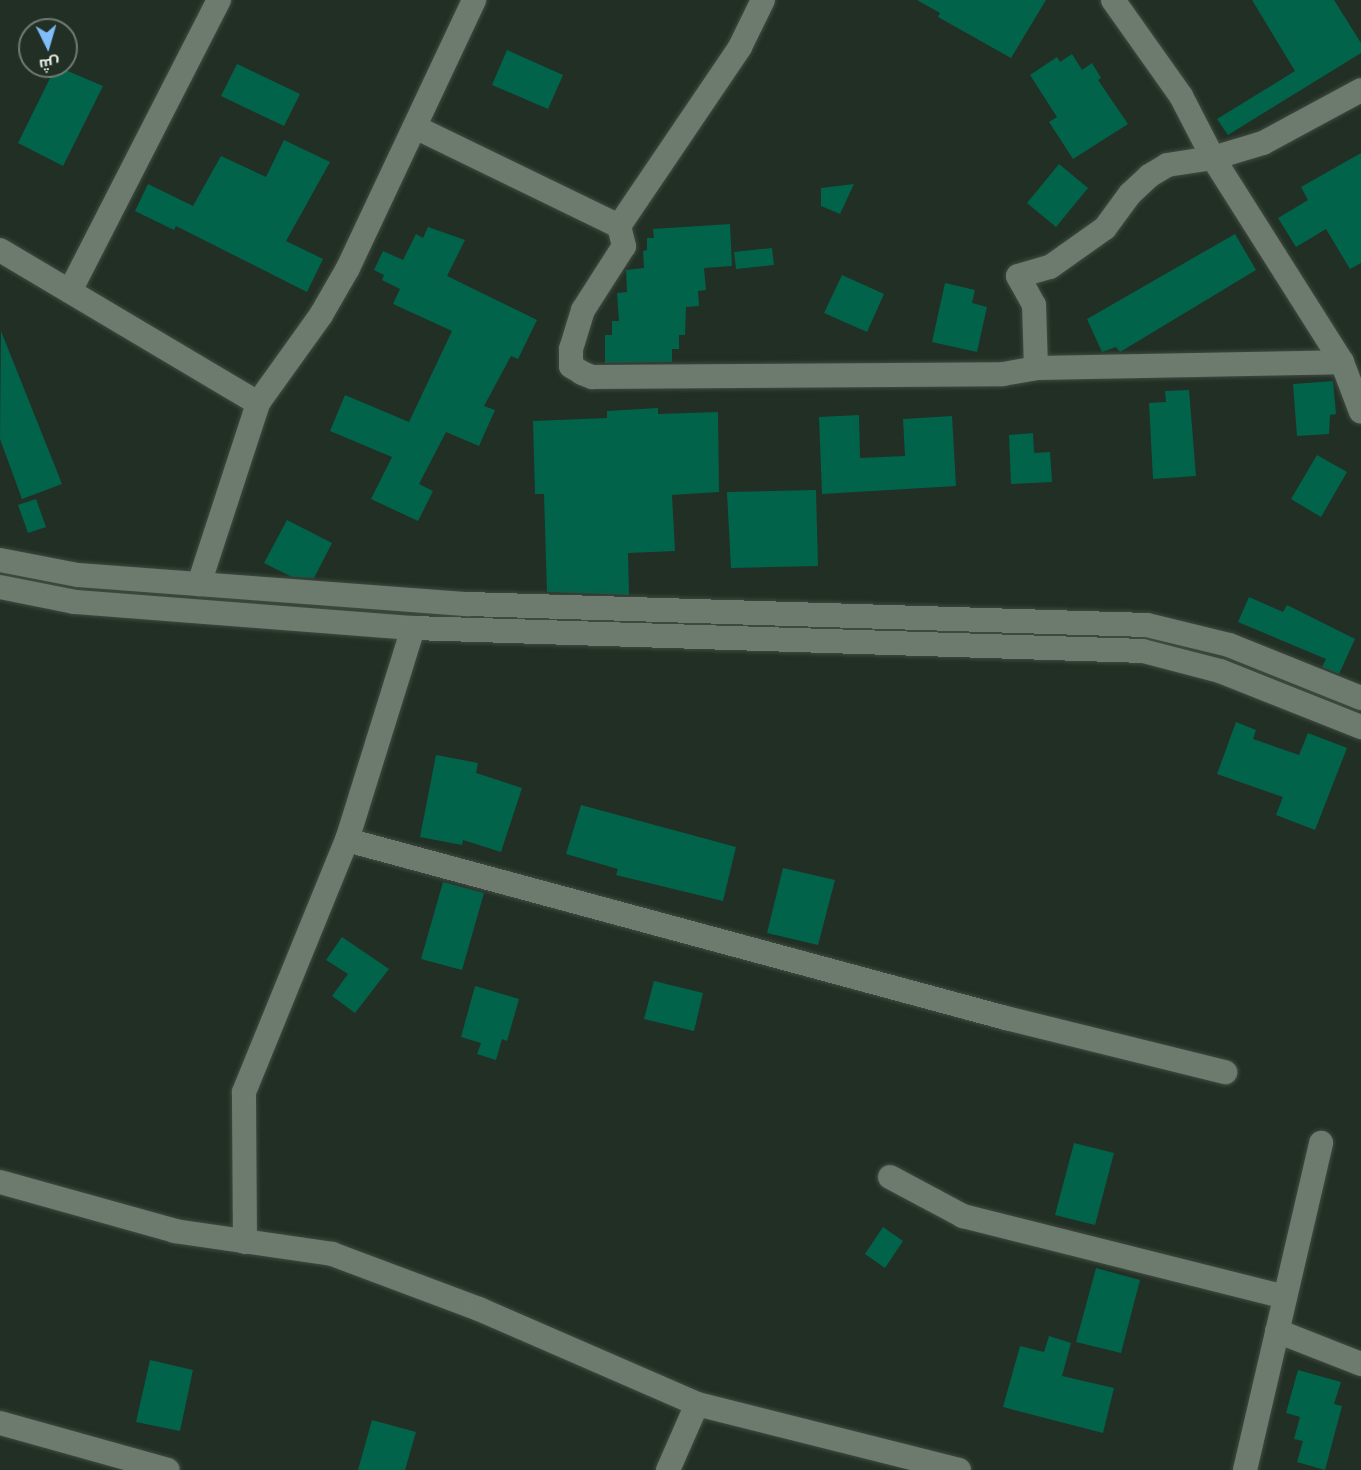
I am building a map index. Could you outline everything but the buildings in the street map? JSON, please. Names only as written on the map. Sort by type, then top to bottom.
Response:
[{"type":"street","points":[[70,291],[219,0]]},
{"type":"street","points":[[199,584],[258,403],[321,315],[348,268],[474,0]]},
{"type":"street","points":[[764,0],[740,47],[619,226],[624,246],[583,310],[571,349],[572,366],[592,377],[1003,374],[1036,369],[1342,362]]},
{"type":"street","points":[[1113,0],[1181,96],[1213,158],[1342,362],[1361,412]]},
{"type":"street","points":[[1036,369],[1034,305],[1018,276],[1050,267],[1105,228],[1149,176],[1167,165],[1213,158],[1263,143],[1361,90]]},
{"type":"street","points":[[415,127],[619,226]]},
{"type":"street","points":[[0,250],[258,403]]},
{"type":"street","points":[[0,271],[24,264]]},
{"type":"street","points":[[0,560],[78,575],[468,604],[1147,625],[1229,645],[1361,698]]},
{"type":"street","points":[[0,587],[75,602],[413,628],[1143,651],[1220,671],[1361,727]]},
{"type":"street","points":[[246,1242],[244,1092],[347,840],[413,628]]},
{"type":"street","points":[[347,840],[1006,1018],[1225,1072]]},
{"type":"street","points":[[1245,1470],[1321,1143]]},
{"type":"street","points":[[890,1177],[963,1216],[1285,1297]]},
{"type":"street","points":[[0,1182],[175,1231],[332,1254],[479,1309],[697,1404],[959,1470]]},
{"type":"street","points":[[1277,1331],[1361,1364]]},
{"type":"street","points":[[669,1470],[697,1404]]},
{"type":"street","points":[[0,1424],[168,1470]]}]
